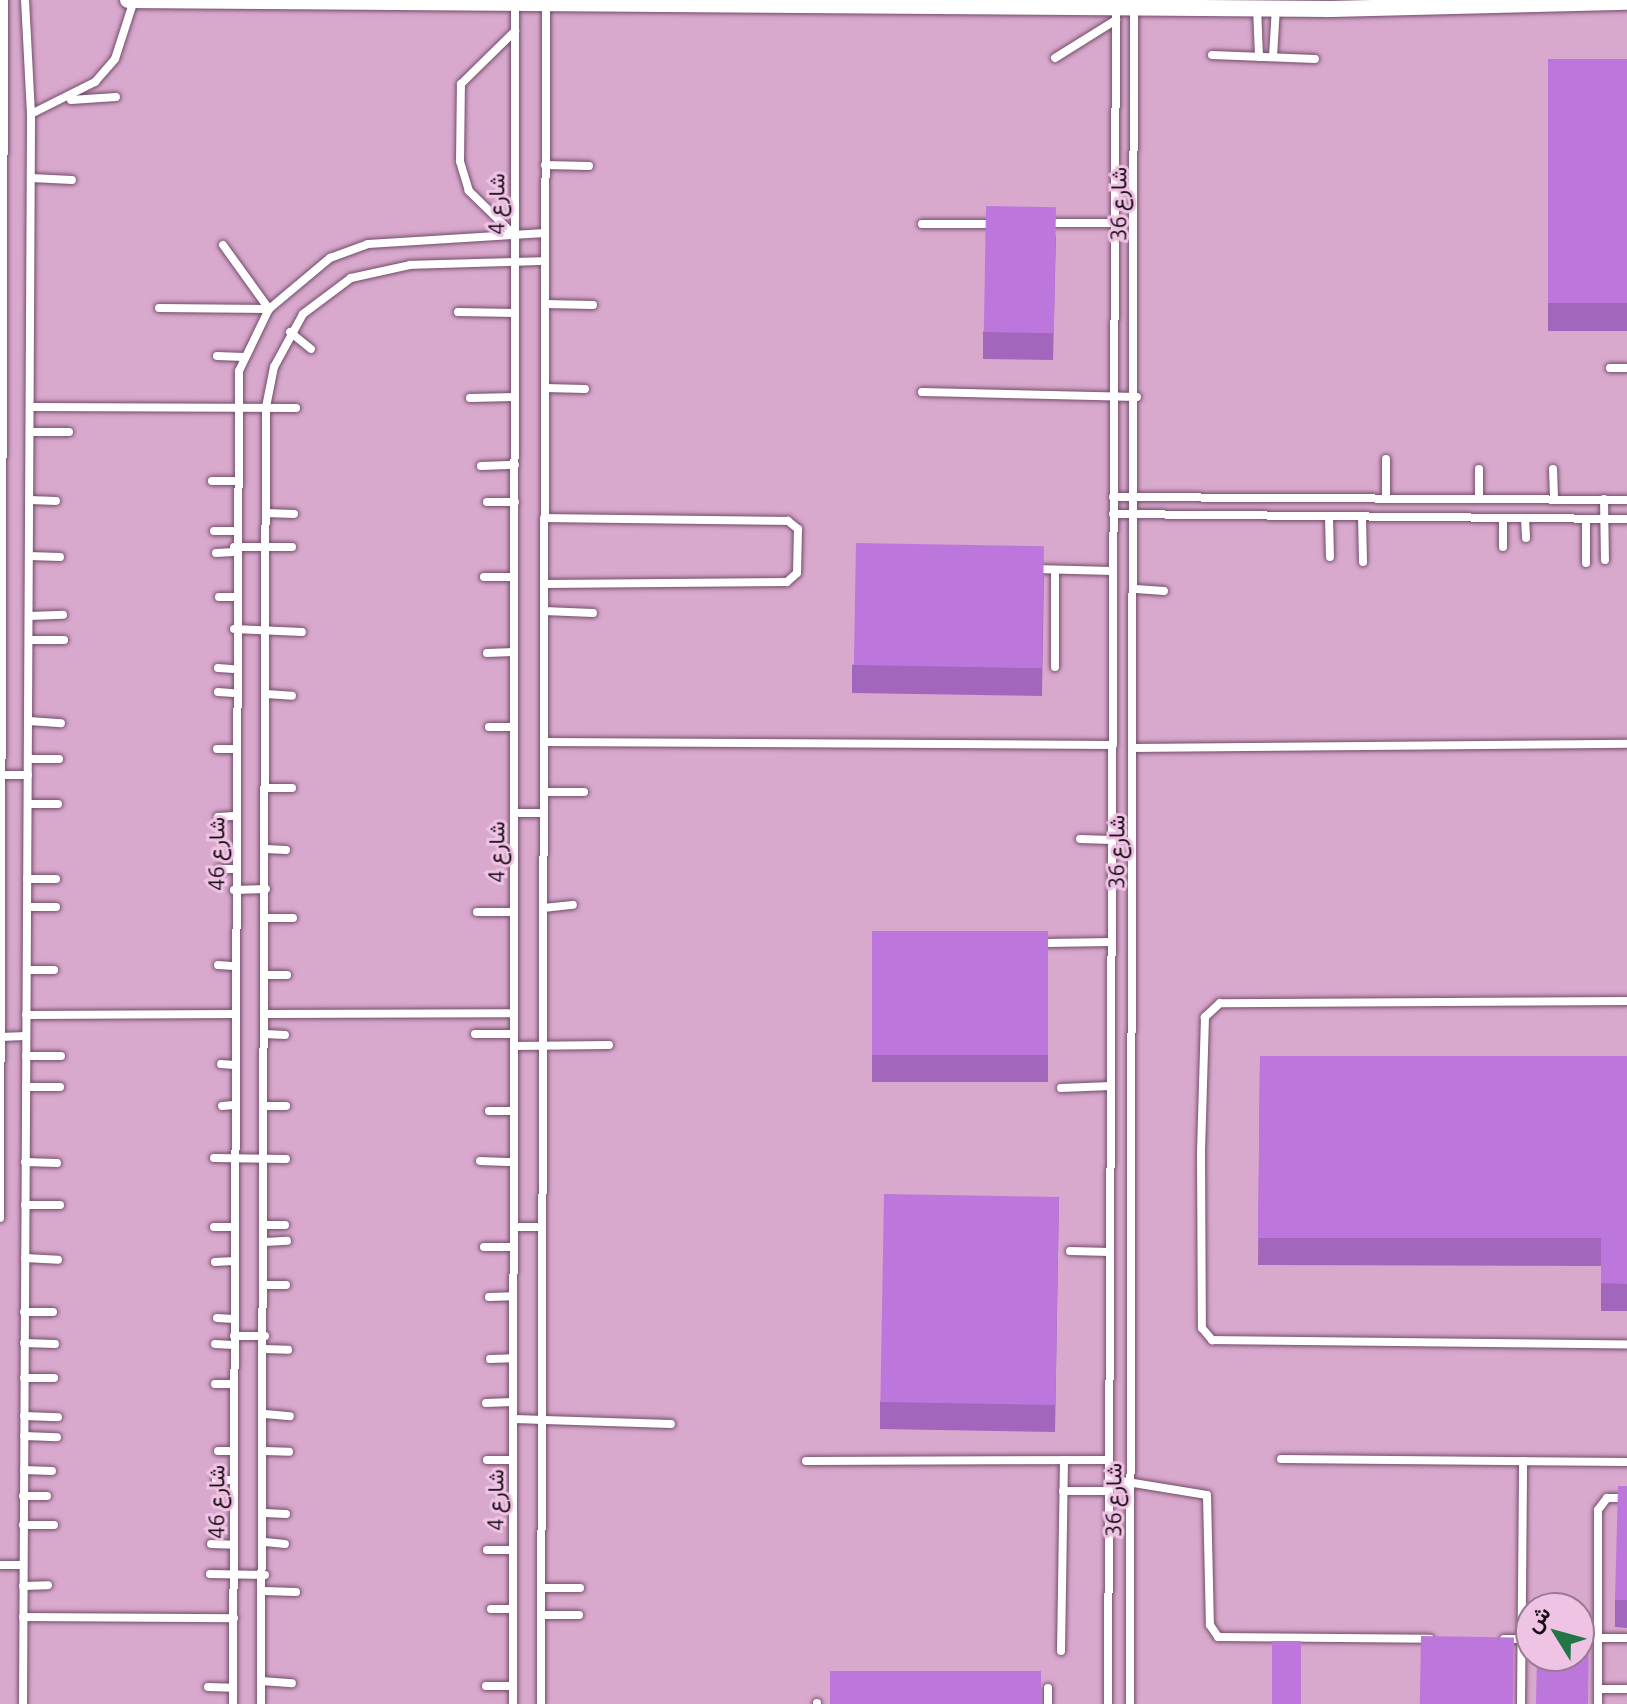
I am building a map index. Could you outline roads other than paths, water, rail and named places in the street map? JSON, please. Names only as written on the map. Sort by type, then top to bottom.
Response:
[{"type":"street","points":[[128,0],[1116,7],[1134,2],[1276,7],[1528,1],[1627,2]]},
{"type":"lane","points":[[0,1218],[4,0]]},
{"type":"lane","points":[[23,1704],[31,178],[25,0]]},
{"type":"lane","points":[[70,101],[115,59],[134,0]]},
{"type":"lane","name":"شارع 4","points":[[513,1704],[515,2]]},
{"type":"lane","name":"شارع 36","points":[[1130,1704],[1137,397],[1134,2]]},
{"type":"lane","points":[[541,1704],[546,4]]},
{"type":"lane","points":[[1257,6],[1259,57]]},
{"type":"lane","points":[[1055,58],[1116,7]]},
{"type":"lane","name":"شارع 36","points":[[1108,1704],[1116,7]]},
{"type":"lane","points":[[1273,57],[1276,7]]},
{"type":"lane","points":[[514,234],[478,204],[460,161],[461,84],[515,31]]},
{"type":"lane","points":[[1212,55],[1315,59]]},
{"type":"lane","points":[[31,114],[70,101],[116,97]]},
{"type":"lane","points":[[545,165],[589,166]]},
{"type":"lane","points":[[31,178],[72,180]]},
{"type":"lane","points":[[1026,223],[1115,223]]},
{"type":"lane","points":[[922,224],[1011,224]]},
{"type":"lane","name":"شارع 46","points":[[233,1704],[234,405],[244,357],[269,309],[319,265],[368,244],[545,233]]},
{"type":"lane","points":[[223,245],[269,309]]},
{"type":"lane","points":[[261,1704],[265,1575],[266,407],[290,332],[325,293],[380,268],[545,261]]},
{"type":"lane","points":[[545,304],[593,305]]},
{"type":"lane","points":[[159,308],[269,309]]},
{"type":"lane","points":[[458,312],[515,313]]},
{"type":"lane","points":[[290,332],[311,349]]},
{"type":"lane","points":[[217,356],[244,357]]},
{"type":"lane","points":[[1610,368],[1627,368]]},
{"type":"lane","points":[[545,388],[585,389]]},
{"type":"lane","points":[[922,392],[1137,397]]},
{"type":"lane","points":[[470,398],[515,397]]},
{"type":"lane","points":[[30,407],[234,405],[296,408]]},
{"type":"lane","points":[[30,432],[69,432]]},
{"type":"lane","points":[[1386,459],[1386,499]]},
{"type":"lane","points":[[481,466],[515,465]]},
{"type":"lane","points":[[1479,469],[1479,499]]},
{"type":"lane","points":[[1553,469],[1554,499]]},
{"type":"lane","points":[[212,481],[234,481]]},
{"type":"lane","points":[[1113,497],[1627,500]]},
{"type":"lane","points":[[1409,499],[1409,517]]},
{"type":"lane","points":[[1604,499],[1605,560]]},
{"type":"lane","points":[[30,500],[56,501]]},
{"type":"lane","points":[[487,502],[515,502]]},
{"type":"lane","points":[[266,513],[294,514]]},
{"type":"lane","points":[[1113,514],[1627,519]]},
{"type":"lane","points":[[1329,517],[1330,557]]},
{"type":"lane","points":[[1362,517],[1363,562]]},
{"type":"lane","points":[[544,518],[788,521],[798,529],[797,573],[787,582],[544,584]]},
{"type":"lane","points":[[1503,518],[1503,547]]},
{"type":"lane","points":[[1525,518],[1526,538]]},
{"type":"lane","points":[[1586,519],[1586,563]]},
{"type":"lane","points":[[214,531],[234,531]]},
{"type":"lane","points":[[216,553],[292,547]]},
{"type":"lane","points":[[29,556],[60,557]]},
{"type":"lane","points":[[1025,569],[1113,571]]},
{"type":"lane","points":[[1055,570],[1055,667]]},
{"type":"lane","points":[[484,577],[514,577]]},
{"type":"lane","points":[[1136,589],[1164,591]]},
{"type":"lane","points":[[219,597],[234,597]]},
{"type":"lane","points":[[544,611],[593,613]]},
{"type":"lane","points":[[29,616],[63,615]]},
{"type":"lane","points":[[234,629],[302,632]]},
{"type":"lane","points":[[29,640],[64,640]]},
{"type":"lane","points":[[487,653],[514,652]]},
{"type":"lane","points":[[218,668],[234,669]]},
{"type":"lane","points":[[218,692],[234,693]]},
{"type":"lane","points":[[266,694],[292,696]]},
{"type":"lane","points":[[29,721],[61,723]]},
{"type":"lane","points":[[489,727],[514,727]]},
{"type":"lane","points":[[544,742],[1113,745]]},
{"type":"lane","points":[[1135,748],[1627,744]]},
{"type":"lane","points":[[217,749],[234,749]]},
{"type":"lane","points":[[28,759],[59,759]]},
{"type":"lane","points":[[2,775],[28,775]]},
{"type":"lane","points":[[266,788],[292,788]]},
{"type":"lane","points":[[544,792],[584,792]]},
{"type":"lane","points":[[28,804],[58,804]]},
{"type":"lane","points":[[514,813],[543,813]]},
{"type":"lane","points":[[218,817],[234,816]]},
{"type":"lane","points":[[1080,839],[1112,840]]},
{"type":"lane","points":[[266,849],[286,850]]},
{"type":"lane","points":[[219,869],[234,869]]},
{"type":"lane","points":[[27,879],[56,879]]},
{"type":"lane","points":[[234,890],[266,889]]},
{"type":"lane","points":[[543,908],[573,905]]},
{"type":"lane","points":[[27,907],[56,907]]},
{"type":"lane","points":[[477,912],[514,912]]},
{"type":"lane","points":[[265,918],[293,918]]},
{"type":"lane","points":[[1047,943],[1112,942]]},
{"type":"lane","points":[[218,965],[234,966]]},
{"type":"lane","points":[[27,970],[54,970]]},
{"type":"lane","points":[[265,975],[287,975]]},
{"type":"lane","points":[[1627,1001],[1220,1003],[1205,1017],[1201,1154],[1202,1328],[1212,1340],[1627,1344]]},
{"type":"lane","points":[[265,1014],[514,1013]]},
{"type":"lane","points":[[26,1015],[234,1014]]},
{"type":"lane","points":[[265,1034],[285,1035]]},
{"type":"lane","points":[[475,1034],[514,1034]]},
{"type":"lane","points":[[0,1037],[26,1036]]},
{"type":"lane","points":[[514,1046],[609,1045]]},
{"type":"lane","points":[[26,1056],[61,1056]]},
{"type":"lane","points":[[221,1064],[234,1065]]},
{"type":"lane","points":[[1061,1088],[1111,1086]]},
{"type":"lane","points":[[26,1087],[60,1087]]},
{"type":"lane","points":[[222,1106],[234,1105]]},
{"type":"lane","points":[[265,1106],[286,1106]]},
{"type":"lane","points":[[489,1111],[514,1111]]},
{"type":"lane","points":[[214,1158],[286,1159]]},
{"type":"lane","points":[[480,1161],[514,1162]]},
{"type":"lane","points":[[25,1162],[57,1163]]},
{"type":"lane","points":[[25,1205],[60,1205]]},
{"type":"lane","points":[[265,1225],[285,1225]]},
{"type":"lane","points":[[214,1227],[234,1227]]},
{"type":"lane","points":[[514,1227],[542,1227]]},
{"type":"lane","points":[[265,1242],[287,1241]]},
{"type":"lane","points":[[484,1247],[514,1247]]},
{"type":"lane","points":[[1070,1251],[1110,1252]]},
{"type":"lane","points":[[25,1258],[58,1260]]},
{"type":"lane","points":[[215,1262],[234,1261]]},
{"type":"lane","points":[[265,1285],[286,1285]]},
{"type":"lane","points":[[489,1297],[513,1296]]},
{"type":"lane","points":[[24,1312],[53,1312]]},
{"type":"lane","points":[[217,1318],[234,1319]]},
{"type":"lane","points":[[215,1344],[265,1336]]},
{"type":"lane","points":[[24,1343],[55,1344]]},
{"type":"lane","points":[[265,1349],[288,1350]]},
{"type":"lane","points":[[490,1359],[513,1358]]},
{"type":"lane","points":[[24,1378],[54,1378]]},
{"type":"lane","points":[[215,1384],[234,1384]]},
{"type":"lane","points":[[486,1403],[513,1402]]},
{"type":"lane","points":[[265,1414],[290,1416]]},
{"type":"lane","points":[[24,1416],[58,1417]]},
{"type":"lane","points":[[513,1419],[671,1424]]},
{"type":"lane","points":[[24,1436],[57,1437]]},
{"type":"lane","points":[[218,1451],[234,1451]]},
{"type":"lane","points":[[265,1451],[289,1452]]},
{"type":"lane","points":[[1281,1459],[1627,1462]]},
{"type":"lane","points":[[487,1460],[513,1460]]},
{"type":"lane","points":[[1061,1651],[1064,1460]]},
{"type":"lane","points":[[806,1461],[1109,1460]]},
{"type":"lane","points":[[1520,1592],[1523,1461]]},
{"type":"lane","points":[[24,1470],[52,1471]]},
{"type":"lane","points":[[1109,1479],[1131,1480],[1207,1495],[1210,1625],[1218,1637],[1442,1639]]},
{"type":"lane","points":[[216,1480],[234,1480]]},
{"type":"lane","points":[[1063,1491],[1109,1491]]},
{"type":"lane","points":[[23,1496],[47,1496]]},
{"type":"lane","points":[[1598,1704],[1598,1505],[1627,1498]]},
{"type":"lane","points":[[265,1513],[286,1514]]},
{"type":"lane","points":[[23,1525],[54,1525]]},
{"type":"lane","points":[[265,1542],[285,1544]]},
{"type":"lane","points":[[211,1544],[234,1545]]},
{"type":"lane","points":[[487,1550],[513,1550]]},
{"type":"lane","points":[[0,1565],[23,1565]]},
{"type":"lane","points":[[210,1574],[265,1575]]},
{"type":"lane","points":[[23,1586],[48,1585]]},
{"type":"lane","points":[[541,1588],[580,1588]]},
{"type":"lane","points":[[264,1591],[296,1592]]},
{"type":"lane","points":[[491,1609],[513,1609]]},
{"type":"lane","points":[[541,1615],[579,1615]]},
{"type":"lane","points":[[23,1617],[234,1618]]},
{"type":"lane","points":[[1598,1638],[1627,1638]]},
{"type":"lane","points":[[1488,1639],[1515,1639]]},
{"type":"lane","points":[[1520,1672],[1521,1704]]},
{"type":"lane","points":[[261,1681],[292,1683]]},
{"type":"lane","points":[[486,1686],[513,1686]]},
{"type":"lane","points":[[208,1687],[233,1688]]},
{"type":"lane","points":[[1048,1688],[1048,1704]]},
{"type":"lane","points":[[1598,1689],[1627,1689]]}]
